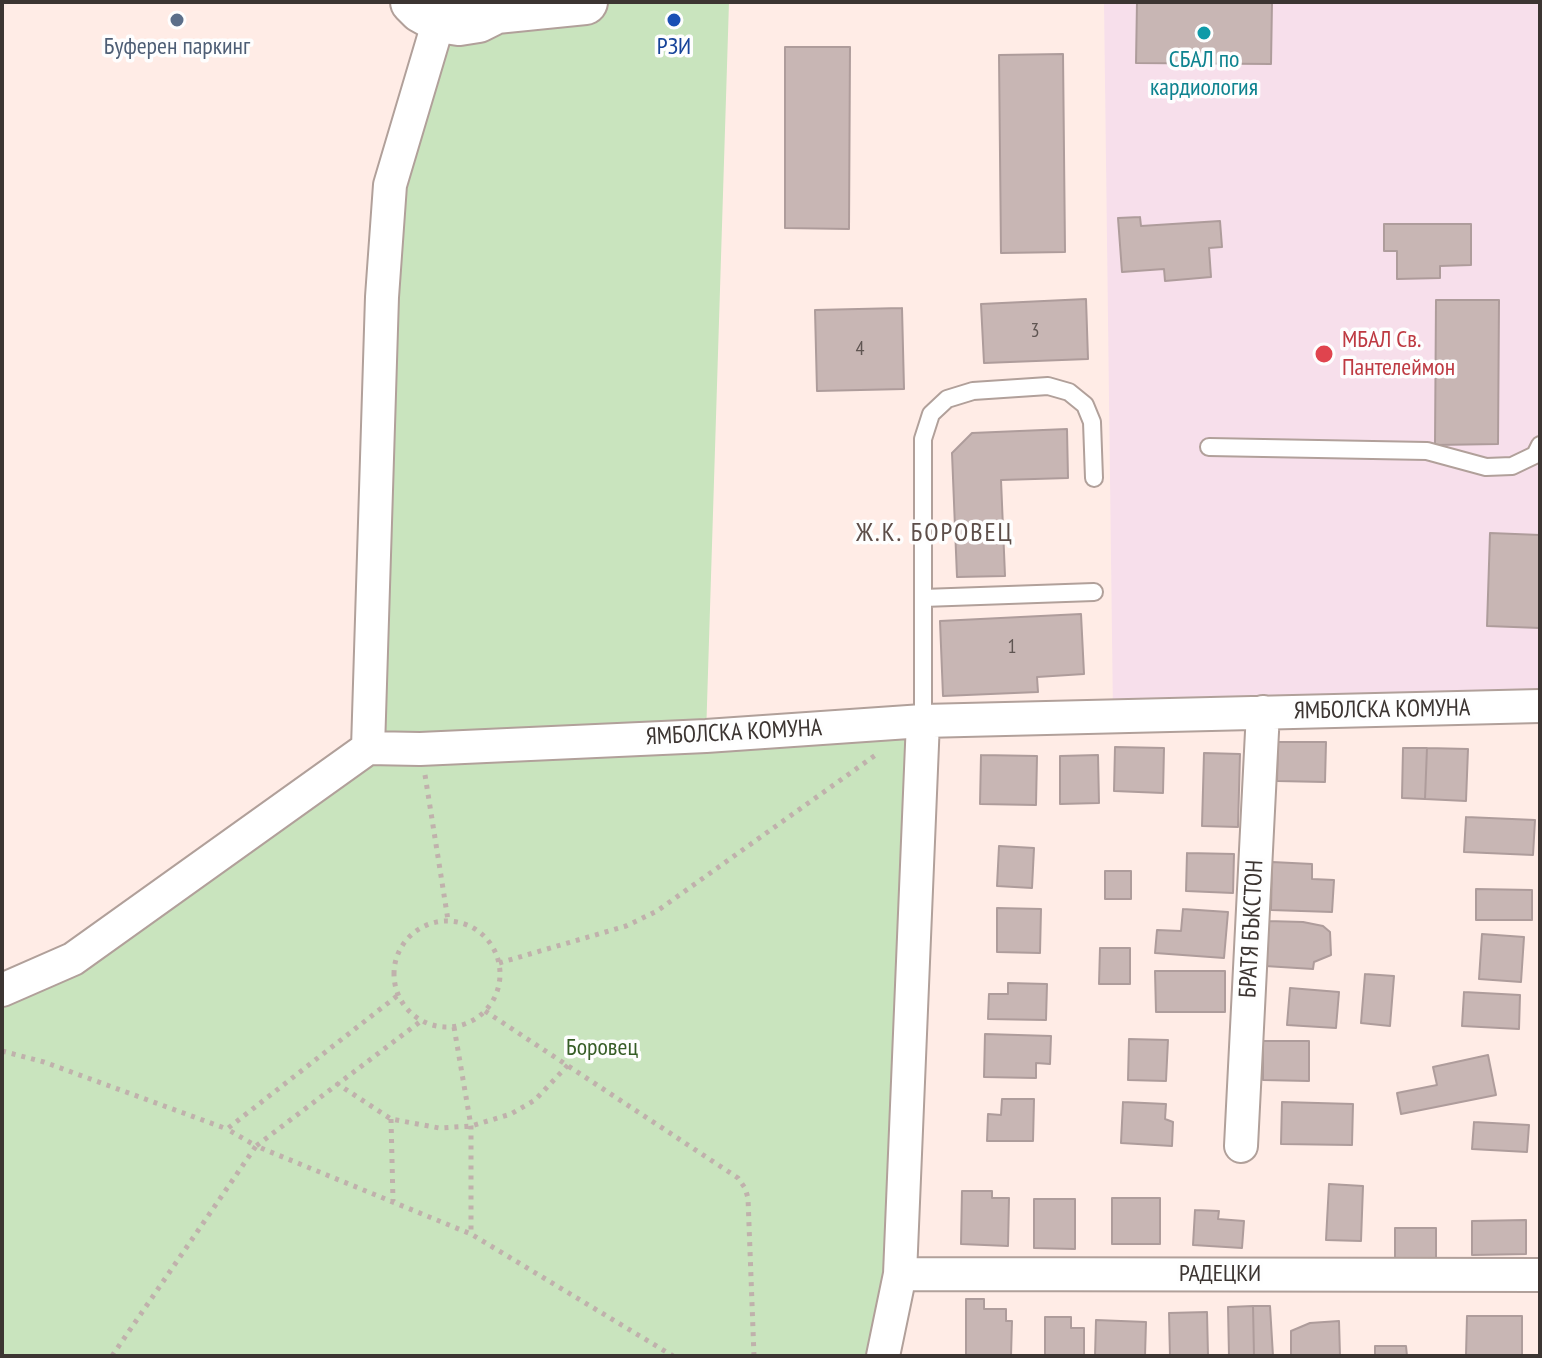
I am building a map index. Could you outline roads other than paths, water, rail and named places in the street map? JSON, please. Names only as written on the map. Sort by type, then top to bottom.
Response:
[{"type":"main road","points":[[426,11],[469,21],[501,6],[585,2]]},
{"type":"street","points":[[2,990],[73,959],[368,748],[382,297],[390,185],[426,11]]},
{"type":"street","name":"ЯМБОЛСКА КОМУНА","points":[[368,748],[420,749],[706,736],[923,721],[1540,706]]},
{"type":"street","name":"БРАТЯ БЪКСТОН","points":[[1241,1146],[1263,712]]},
{"type":"street","points":[[883,1356],[900,1274],[923,721]]},
{"type":"street","name":"РАДЕЦКИ","points":[[900,1274],[1540,1275]]},
{"type":"lane","points":[[923,721],[923,439],[931,414],[947,399],[973,391],[1048,386],[1069,392],[1085,405],[1092,422],[1094,478]]},
{"type":"lane","points":[[1209,447],[1427,451],[1486,467],[1512,466],[1535,455],[1540,445]]},
{"type":"lane","points":[[923,598],[1094,592]]},
{"type":"place","name":"Буферен паркинг","points":[[177,20]]},
{"type":"place","name":"РЗИ","points":[[674,20]]},
{"type":"place","name":"СБАЛ по кардиология","points":[[1204,33]]},
{"type":"place","name":"МБАЛ Св. Пантелеймон","points":[[1324,354]]},
{"type":"district","name":"Ж.К. БОРОВЕЦ","points":[[935,534]]},
{"type":"park label","name":"Боровец","points":[[602,1048]]}]
